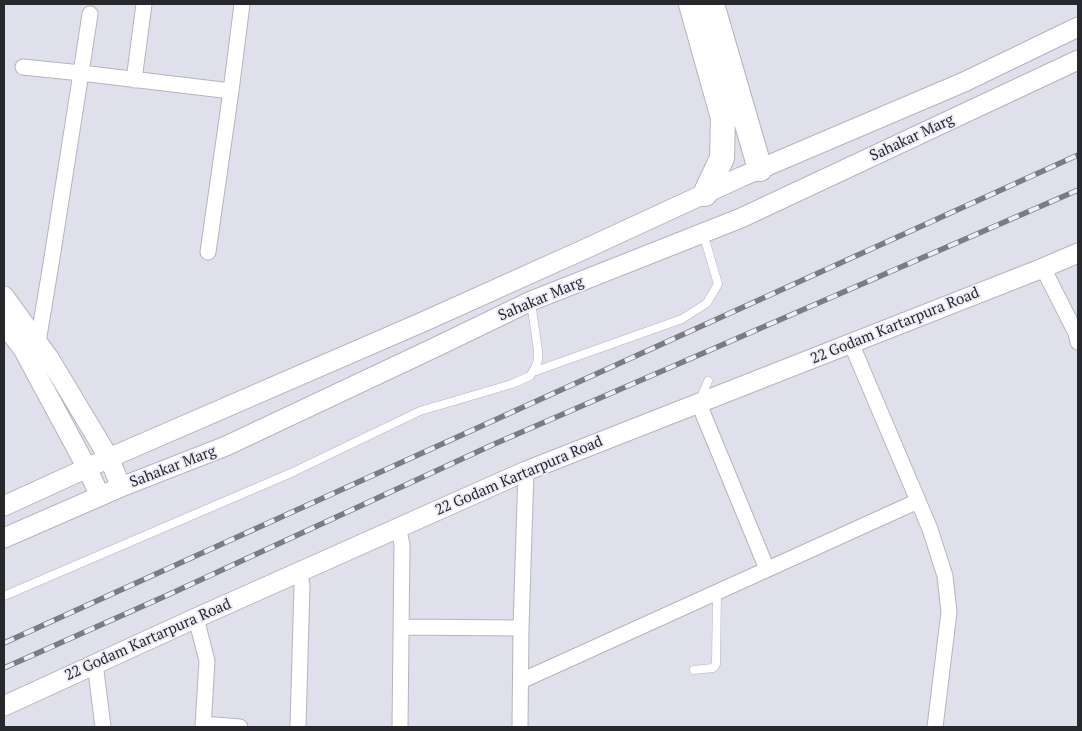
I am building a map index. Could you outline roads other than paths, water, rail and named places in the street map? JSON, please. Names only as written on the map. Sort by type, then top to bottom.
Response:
[{"type":"main road","points":[[691,4],[723,118],[722,158],[705,194]]},
{"type":"main road","points":[[712,4],[760,169]]},
{"type":"street","points":[[134,80],[144,4]]},
{"type":"street","points":[[208,252],[242,4]]},
{"type":"street","points":[[38,342],[90,14]]},
{"type":"street","name":"Sahakar Marg","points":[[4,506],[109,458],[425,321],[760,169],[964,82],[1078,27]]},
{"type":"street","name":"Sahakar Marg","points":[[4,538],[121,487],[226,446],[531,301],[741,218],[1078,60]]},
{"type":"street","points":[[23,67],[230,91]]},
{"type":"street","name":"22 Godam Kartarpura Road","points":[[4,706],[95,663],[526,471],[1043,268],[1078,252]]},
{"type":"street","points":[[1043,268],[1076,333],[1078,342]]},
{"type":"street","points":[[6,303],[49,358],[109,458],[121,487]]},
{"type":"street","points":[[4,324],[23,349],[100,496]]},
{"type":"street","points":[[851,343],[930,529],[945,576],[949,612],[935,727]]},
{"type":"street","points":[[699,404],[767,569]]},
{"type":"street","points":[[520,727],[526,471]]},
{"type":"street","points":[[521,681],[918,501]]},
{"type":"street","points":[[398,528],[402,544],[400,727]]},
{"type":"street","points":[[298,727],[302,585],[299,572]]},
{"type":"street","points":[[196,618],[207,661],[203,725],[240,727]]},
{"type":"street","points":[[401,628],[521,628]]},
{"type":"street","points":[[95,663],[103,727]]},
{"type":"lane","points":[[533,372],[682,319],[707,303],[718,284],[703,233]]},
{"type":"lane","points":[[4,596],[291,473],[420,411],[512,384],[530,376],[538,360],[531,301]]},
{"type":"lane","points":[[699,404],[708,381]]},
{"type":"lane","points":[[694,670],[713,668],[716,664],[717,592]]},
{"type":"railway","points":[[4,643],[1078,155]]},
{"type":"railway","points":[[4,668],[170,594],[492,445],[1078,190]]}]
